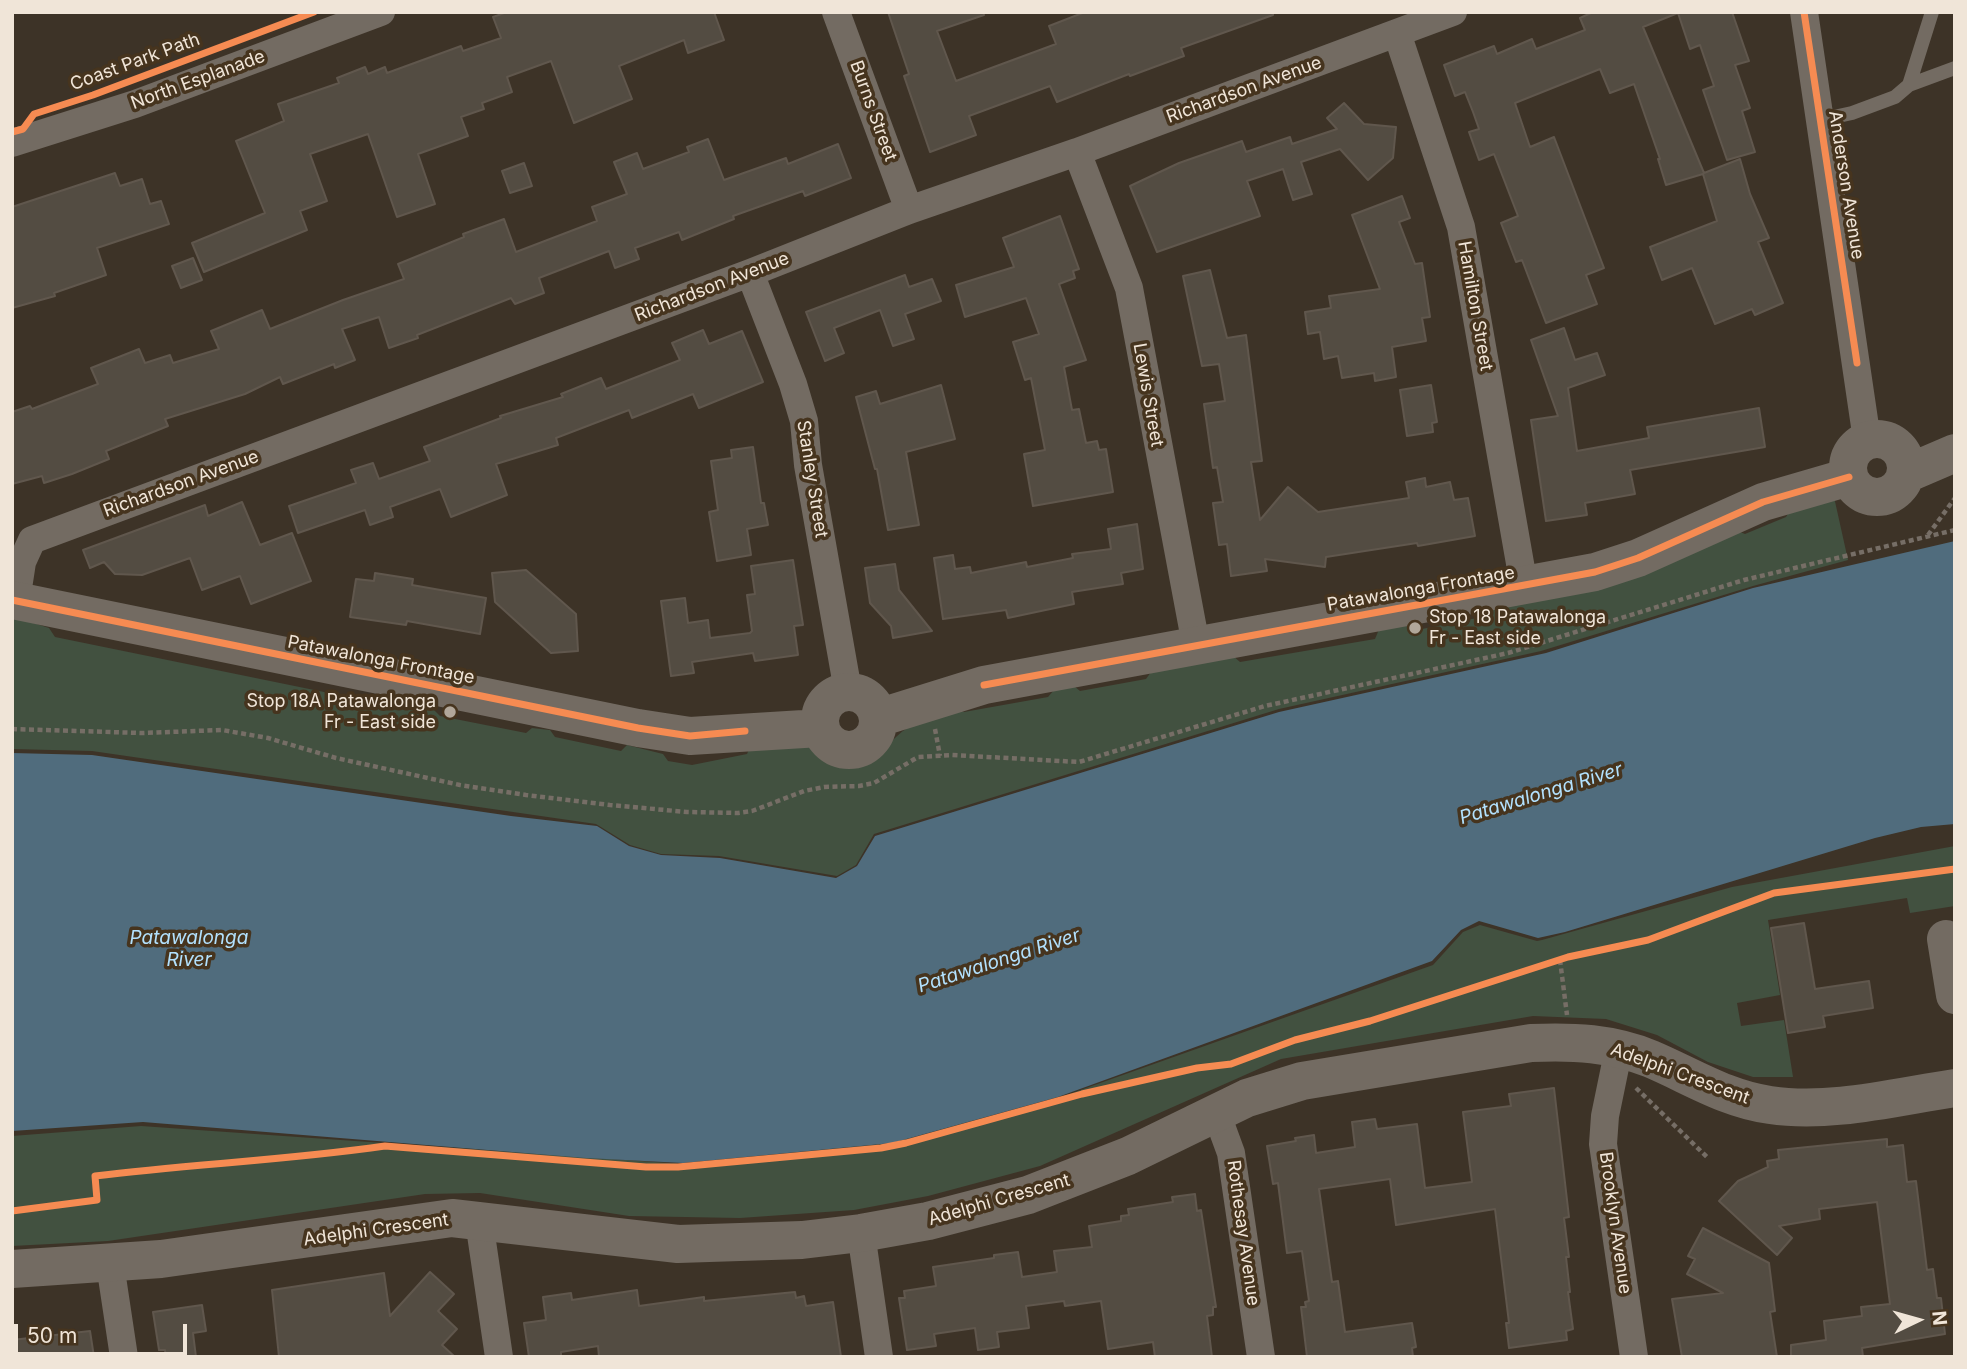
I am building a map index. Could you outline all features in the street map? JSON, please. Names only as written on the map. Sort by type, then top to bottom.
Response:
[{"type":"street","name":"North Esplanade","points":[[12,143],[135,104],[382,12]]},
{"type":"street","name":"Burns Street","points":[[836,12],[909,210]]},
{"type":"street","name":"Richardson Avenue","points":[[14,600],[22,562],[32,540],[750,273],[909,210],[1077,152],[1453,12]]},
{"type":"street","name":"Anderson Avenue","points":[[1804,12],[1867,440]]},
{"type":"street","name":"Hamilton Street","points":[[1397,33],[1461,226],[1524,586]]},
{"type":"street","name":"Lewis Street","points":[[1077,152],[1129,288],[1196,645]]},
{"type":"street","name":"Stanley Street","points":[[750,273],[793,384],[804,421],[808,465],[848,691]]},
{"type":"street","points":[[1881,439],[1898,447],[1906,462],[1906,474],[1902,483],[1885,496],[1873,497],[1864,494],[1854,486],[1849,477],[1850,458],[1855,449],[1867,440],[1881,439]]},
{"type":"street","points":[[1906,474],[1955,453]]},
{"type":"street","name":"Patawalonga Frontage","points":[[878,718],[984,684],[1595,572],[1638,558],[1763,502],[1849,477]]},
{"type":"street","name":"Patawalonga Frontage","points":[[14,600],[677,734],[690,736],[820,728]]},
{"type":"street","points":[[848,691],[857,692],[871,702],[878,718],[877,727],[869,742],[853,750],[845,750],[829,743],[820,728],[819,719],[825,703],[839,693],[848,691]]},
{"type":"street","points":[[1946,939],[1955,995]]},
{"type":"street","name":"Adelphi Crescent","points":[[12,1269],[161,1259],[452,1218],[678,1244],[802,1240],[861,1233],[928,1221],[1028,1195],[1128,1156],[1247,1098],[1302,1082],[1531,1043],[1566,1041],[1619,1048],[1651,1059],[1728,1095],[1770,1105],[1802,1108],[1839,1105],[1955,1088]]},
{"type":"street","name":"Brooklyn Avenue","points":[[1619,1048],[1605,1116],[1603,1144],[1634,1357]]},
{"type":"street","name":"Rothesay Avenue","points":[[1216,1112],[1231,1153],[1261,1357]]},
{"type":"street","points":[[479,1221],[499,1357]]},
{"type":"street","points":[[861,1233],[879,1357]]},
{"type":"street","points":[[110,1264],[124,1357]]},
{"type":"lane","points":[[1909,85],[1932,12]]},
{"type":"lane","points":[[1821,120],[1852,113],[1895,97],[1909,85],[1955,68]]},
{"type":"path","points":[[1955,498],[1927,536],[1955,530]]},
{"type":"path","points":[[934,729],[940,756]]},
{"type":"path","points":[[1548,964],[1564,959],[1568,1017]]},
{"type":"path","points":[[1635,1087],[1709,1159]]},
{"type":"green space","points":[[1834,497],[1848,560],[1541,651],[1279,709],[874,834],[856,865],[837,876],[719,856],[661,854],[630,845],[596,824],[92,751],[12,749],[12,616],[49,628],[55,637],[412,710],[419,705],[432,708],[440,716],[526,733],[532,728],[550,730],[555,737],[621,751],[627,745],[663,754],[668,761],[692,765],[747,754],[751,745],[784,742],[803,745],[846,762],[863,764],[878,757],[908,727],[953,707],[964,712],[1048,697],[1054,690],[1074,686],[1080,691],[1146,679],[1151,672],[1232,655],[1240,662],[1375,639],[1380,627],[1405,623],[1412,631],[1487,616],[1493,609],[1735,530],[1745,534],[1786,517],[1792,507]]},
{"type":"green space","points":[[1955,846],[1955,906],[1910,913],[1907,898],[1768,920],[1780,995],[1737,1003],[1741,1026],[1784,1020],[1793,1077],[1753,1077],[1708,1062],[1657,1035],[1606,1019],[1533,1016],[1281,1059],[1040,1166],[928,1196],[854,1210],[740,1218],[629,1216],[480,1193],[425,1194],[108,1241],[12,1246],[12,1136],[141,1126],[683,1164],[893,1143],[1058,1098],[1433,965],[1463,932],[1480,925],[1537,941],[1732,887]]},
{"type":"water","name":"Patawalonga River","points":[[1955,541],[1955,824],[1921,827],[1875,838],[1538,938],[1479,921],[1461,930],[1432,961],[1058,1097],[892,1143],[683,1163],[586,1158],[143,1122],[12,1131],[12,753],[92,755],[597,826],[629,846],[661,855],[720,858],[836,878],[857,866],[875,836],[1279,712],[1546,653],[1753,588]]},
{"type":"building","points":[[507,12],[714,12],[724,40],[688,53],[684,40],[619,66],[632,99],[574,123],[551,61],[507,77],[512,92],[482,103],[484,109],[461,117],[468,136],[418,154],[435,204],[397,217],[368,134],[310,154],[327,201],[300,211],[307,230],[204,272],[192,243],[265,213],[236,141],[284,121],[278,104],[339,83],[337,78],[365,67],[368,74],[385,67],[387,73],[461,46],[463,51],[501,38],[493,17]]},
{"type":"building","points":[[888,12],[983,12],[984,15],[937,31],[956,81],[1056,44],[1049,26],[1085,12],[1273,12],[1273,15],[1181,48],[1184,56],[1057,102],[1050,86],[969,116],[976,135],[930,152],[904,76],[909,74]]},
{"type":"building","points":[[1593,12],[1732,12],[1749,61],[1735,65],[1750,108],[1742,111],[1755,152],[1727,160],[1703,90],[1714,86],[1700,45],[1690,49],[1678,13],[1643,27],[1704,173],[1740,159],[1750,194],[1769,238],[1758,242],[1783,303],[1755,315],[1752,309],[1715,324],[1692,268],[1662,280],[1650,247],[1717,221],[1703,174],[1666,185],[1660,159],[1634,84],[1610,93],[1600,69],[1515,103],[1530,147],[1554,137],[1604,268],[1586,275],[1597,304],[1546,323],[1522,260],[1516,262],[1501,223],[1518,216],[1494,154],[1479,160],[1469,132],[1479,129],[1473,112],[1465,92],[1455,96],[1444,65],[1494,46],[1497,54],[1532,39],[1536,49],[1585,30],[1580,18]]},
{"type":"building","points":[[1344,103],[1364,124],[1396,127],[1393,158],[1368,180],[1340,149],[1301,162],[1312,194],[1293,200],[1283,169],[1247,181],[1260,216],[1157,252],[1130,186],[1179,163],[1242,141],[1246,152],[1290,137],[1292,144],[1337,129],[1327,118]]},
{"type":"building","points":[[708,139],[724,180],[786,158],[788,164],[838,144],[851,178],[805,196],[803,191],[733,216],[734,219],[682,240],[679,232],[635,248],[639,259],[615,268],[609,251],[539,278],[544,293],[515,304],[511,298],[389,348],[379,317],[342,329],[355,360],[335,368],[334,364],[283,384],[280,377],[245,394],[165,419],[168,426],[106,451],[109,459],[72,474],[44,483],[42,476],[12,484],[12,412],[30,406],[32,409],[98,384],[91,368],[139,349],[145,363],[170,355],[173,363],[219,349],[211,331],[262,310],[270,329],[404,279],[398,264],[464,237],[463,234],[504,219],[516,252],[597,221],[592,207],[627,194],[614,162],[637,153],[643,169],[689,152],[687,147]]},
{"type":"building","points":[[524,163],[532,186],[510,193],[502,171]]},
{"type":"building","points":[[115,173],[120,186],[142,179],[150,204],[161,201],[169,224],[97,248],[106,275],[54,293],[55,296],[12,308],[12,207]]},
{"type":"building","points":[[1402,196],[1410,218],[1399,222],[1415,264],[1422,263],[1430,317],[1422,318],[1426,341],[1392,347],[1396,377],[1375,381],[1374,373],[1342,378],[1338,356],[1324,359],[1320,332],[1308,334],[1305,312],[1331,308],[1329,296],[1380,289],[1352,215]]},
{"type":"building","points":[[1060,216],[1079,269],[1073,271],[1075,278],[1059,284],[1086,360],[1064,367],[1072,410],[1079,409],[1086,443],[1097,441],[1099,450],[1106,449],[1113,492],[1033,506],[1024,454],[1045,450],[1031,378],[1025,380],[1013,342],[1039,334],[1026,298],[965,317],[956,285],[1014,267],[1003,238]]},
{"type":"building","points":[[193,258],[202,280],[181,288],[172,266]]},
{"type":"building","points":[[1210,270],[1227,338],[1246,335],[1262,461],[1251,462],[1260,520],[1288,487],[1318,512],[1409,498],[1406,482],[1425,478],[1426,487],[1450,482],[1454,500],[1468,498],[1475,536],[1326,557],[1325,567],[1265,559],[1267,571],[1231,576],[1227,544],[1219,545],[1213,503],[1223,502],[1217,467],[1213,468],[1204,404],[1225,401],[1219,364],[1202,366],[1183,276]]},
{"type":"building","points":[[905,275],[909,287],[932,279],[941,301],[905,314],[914,339],[893,346],[880,310],[834,328],[844,353],[825,361],[806,312]]},
{"type":"building","points":[[1564,328],[1575,360],[1597,353],[1605,375],[1568,388],[1577,451],[1649,438],[1647,427],[1759,408],[1765,447],[1630,470],[1635,494],[1585,503],[1587,515],[1546,521],[1531,420],[1558,416],[1531,340]]},
{"type":"building","points":[[703,330],[709,344],[742,331],[763,382],[699,408],[693,394],[632,418],[629,410],[556,438],[558,445],[496,464],[507,495],[451,517],[440,489],[390,507],[393,517],[370,525],[365,510],[298,533],[289,506],[356,483],[351,470],[373,463],[379,479],[430,461],[424,447],[501,418],[500,416],[563,397],[561,394],[601,378],[606,389],[680,360],[672,343]]},
{"type":"building","points":[[941,385],[955,439],[906,452],[919,525],[888,530],[877,469],[856,397],[876,391],[880,404]]},
{"type":"building","points":[[1431,385],[1437,422],[1432,423],[1433,432],[1407,436],[1400,390]]},
{"type":"building","points":[[753,447],[761,503],[764,503],[768,525],[747,529],[751,555],[717,561],[709,512],[718,510],[711,461],[732,458],[731,450]]},
{"type":"building","points":[[242,502],[260,545],[292,533],[311,581],[251,604],[240,576],[202,590],[190,558],[142,575],[115,574],[104,562],[90,568],[83,550],[205,505],[208,516]]},
{"type":"building","points":[[1137,524],[1143,569],[1121,573],[1123,584],[1072,592],[1074,604],[1008,618],[1006,610],[943,619],[934,558],[953,555],[955,569],[970,567],[971,573],[1026,562],[1027,567],[1073,558],[1072,554],[1111,549],[1108,529]]},
{"type":"building","points":[[793,560],[803,625],[794,626],[798,655],[755,661],[753,653],[692,662],[694,673],[671,676],[661,601],[685,598],[688,623],[708,620],[710,638],[750,633],[752,631],[747,595],[755,594],[751,566]]},
{"type":"building","points":[[895,564],[899,590],[932,631],[893,638],[891,626],[870,603],[865,568]]},
{"type":"building","points":[[526,570],[576,614],[578,651],[551,653],[495,602],[492,573]]},
{"type":"building","points":[[375,573],[413,579],[412,585],[486,598],[480,634],[407,621],[406,625],[350,617],[356,579],[374,581]]},
{"type":"building","points":[[1804,923],[1815,989],[1869,981],[1873,1008],[1823,1016],[1825,1027],[1788,1033],[1771,928]]},
{"type":"building","points":[[1554,1088],[1569,1217],[1564,1218],[1573,1329],[1566,1331],[1567,1340],[1509,1348],[1506,1323],[1509,1323],[1495,1209],[1396,1225],[1390,1179],[1319,1189],[1332,1282],[1338,1281],[1345,1332],[1412,1323],[1416,1347],[1412,1348],[1413,1357],[1307,1357],[1301,1307],[1306,1307],[1305,1302],[1309,1301],[1302,1251],[1287,1253],[1278,1183],[1273,1184],[1267,1146],[1314,1135],[1316,1153],[1355,1147],[1352,1122],[1375,1119],[1377,1129],[1417,1124],[1425,1188],[1472,1182],[1463,1112],[1511,1106],[1509,1094]]},
{"type":"building","points":[[1887,1139],[1887,1147],[1903,1145],[1907,1182],[1916,1181],[1927,1270],[1933,1269],[1937,1298],[1941,1298],[1945,1334],[1862,1348],[1863,1357],[1791,1357],[1791,1345],[1826,1340],[1824,1321],[1862,1316],[1861,1307],[1890,1304],[1877,1202],[1819,1209],[1820,1219],[1779,1226],[1792,1238],[1777,1255],[1719,1201],[1738,1181],[1768,1167],[1767,1161],[1779,1159],[1778,1150]]},
{"type":"building","points":[[1195,1194],[1197,1211],[1201,1210],[1216,1307],[1213,1307],[1213,1315],[1207,1316],[1212,1357],[1155,1357],[1153,1342],[1108,1349],[1101,1301],[1065,1306],[1064,1301],[1026,1306],[1029,1328],[997,1332],[999,1347],[978,1350],[975,1328],[934,1334],[936,1346],[907,1350],[899,1298],[905,1298],[904,1291],[936,1286],[933,1267],[1018,1252],[1022,1277],[1057,1272],[1054,1251],[1092,1247],[1089,1226],[1121,1221],[1121,1216],[1129,1215],[1128,1209],[1173,1202],[1172,1197]]},
{"type":"building","points":[[1703,1228],[1769,1263],[1775,1311],[1770,1312],[1777,1357],[1682,1357],[1672,1299],[1723,1293],[1687,1274],[1695,1259],[1688,1256]]},
{"type":"building","points":[[430,1272],[454,1294],[438,1311],[457,1329],[442,1345],[455,1357],[279,1357],[272,1290],[384,1273],[390,1316]]},
{"type":"building","points":[[637,1290],[639,1306],[704,1297],[704,1301],[795,1292],[796,1298],[804,1296],[806,1306],[833,1302],[841,1357],[599,1357],[598,1346],[561,1352],[561,1357],[529,1357],[524,1323],[546,1320],[543,1297],[571,1293],[572,1300]]},
{"type":"building","points":[[202,1305],[206,1331],[193,1333],[196,1357],[166,1357],[165,1350],[159,1350],[153,1312]]},
{"type":"building","points":[[90,1331],[94,1357],[12,1357],[12,1340]]},
{"type":"cycle path","name":"Coast Park Path","points":[[12,132],[23,129],[34,114],[93,95],[314,12]]},
{"type":"cycle path","points":[[1804,12],[1857,363]]},
{"type":"cycle path","points":[[984,685],[1595,572],[1638,558],[1763,502],[1849,477]]},
{"type":"cycle path","points":[[12,600],[638,728],[690,736],[745,731]]},
{"type":"cycle path","points":[[12,1211],[97,1200],[95,1176],[385,1146],[646,1167],[678,1167],[881,1148],[1082,1094],[1197,1068],[1231,1064],[1295,1040],[1370,1021],[1568,957],[1648,940],[1774,893],[1955,869]]},
{"type":"place","name":"Stop 18 Patawalonga Fr - East side","points":[[1415,628]]},
{"type":"place","name":"Stop 18A Patawalonga Fr - East side","points":[[450,712]]}]
